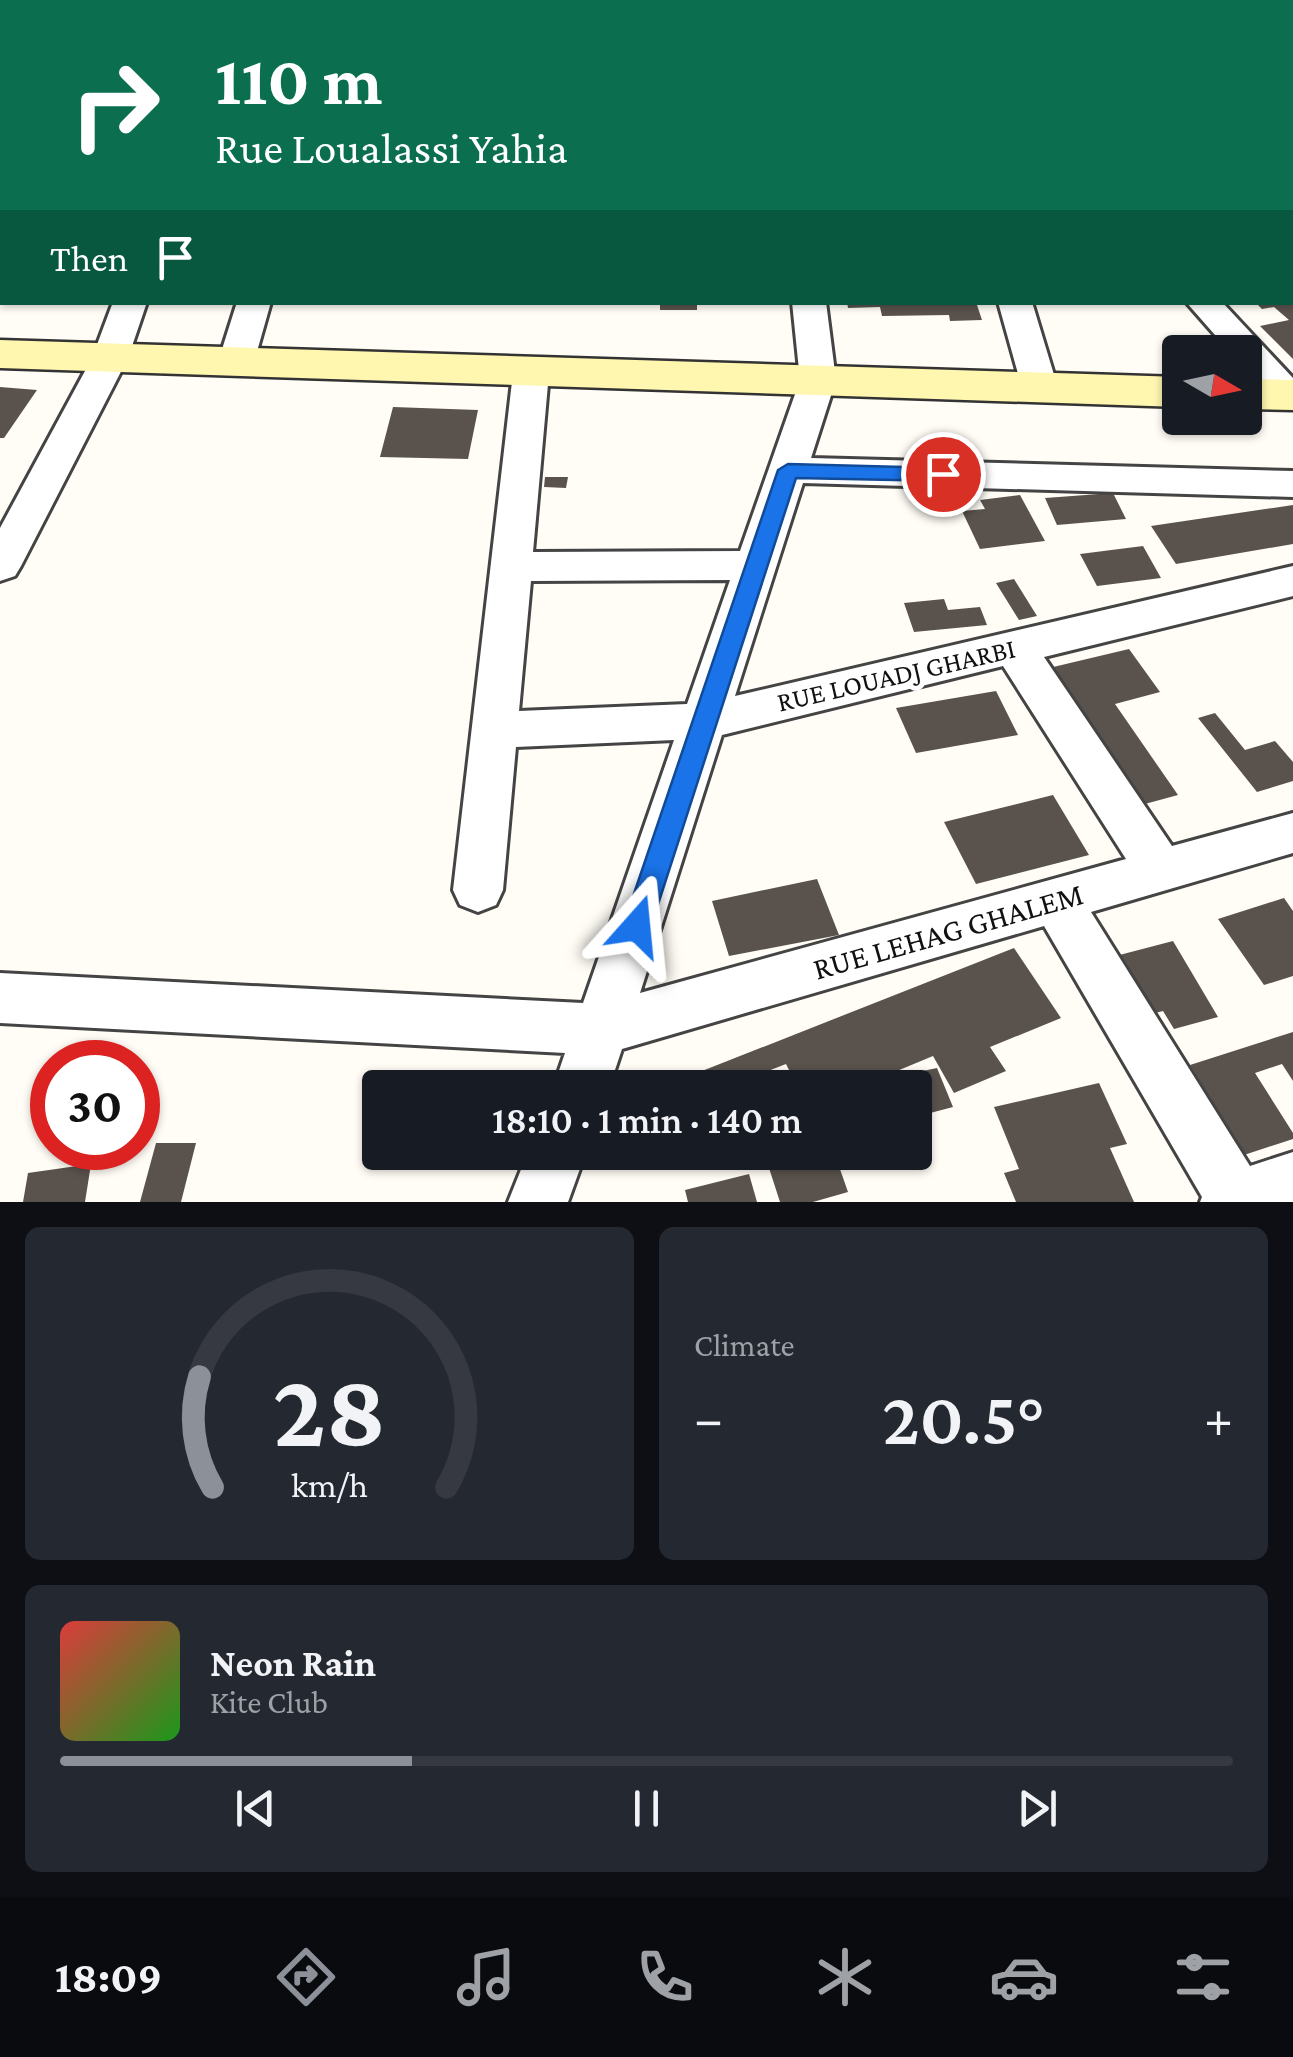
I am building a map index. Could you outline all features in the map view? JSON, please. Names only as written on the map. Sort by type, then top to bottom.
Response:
[{"type":"main road","points":[[0,354],[1162,391]]},
{"type":"street","points":[[0,566],[110,358],[129,305]]},
{"type":"street","points":[[236,362],[253,305]]},
{"type":"street","points":[[587,1070],[818,380],[810,305]]},
{"type":"street","points":[[1016,305],[1040,388]]},
{"type":"street","points":[[1206,305],[1280,396]]},
{"type":"street","points":[[478,890],[531,372]]},
{"type":"street","points":[[788,470],[1293,484]]},
{"type":"street","points":[[510,568],[756,566]]},
{"type":"street","name":"RUE LOUADJ GHARBI","points":[[494,730],[705,720],[1293,581]]},
{"type":"street","points":[[1014,647],[1160,870]]},
{"type":"street","name":"RUE LEHAG GHALEM","points":[[0,998],[602,1029],[1293,833]]},
{"type":"street","points":[[1056,900],[1234,1201],[1293,1182]]},
{"type":"street","points":[[538,1202],[550,1170]]},
{"type":"building","points":[[660,305],[697,305],[697,310],[660,310]]},
{"type":"building","points":[[848,305],[977,305],[982,320],[950,321],[949,315],[882,316],[880,307]]},
{"type":"building","points":[[1258,305],[1293,305],[1293,359],[1260,326],[1289,320],[1274,307],[1262,309]]},
{"type":"building","points":[[0,387],[37,390],[4,438],[0,438]]},
{"type":"building","points":[[393,407],[478,410],[468,459],[380,457]]},
{"type":"building","points":[[545,477],[568,477],[566,488],[544,487]]},
{"type":"building","points":[[1113,493],[1126,519],[1057,525],[1045,498]]},
{"type":"building","points":[[1020,495],[1045,541],[980,549],[962,511],[985,509],[980,500]]},
{"type":"building","points":[[1293,505],[1293,544],[1176,564],[1151,526]]},
{"type":"building","points":[[1143,546],[1161,578],[1097,586],[1080,554]]},
{"type":"building","points":[[1014,579],[1037,616],[1019,620],[996,583]]},
{"type":"building","points":[[944,599],[948,610],[980,607],[987,625],[914,632],[904,603]]},
{"type":"building","points":[[1129,649],[1160,692],[1115,704],[1178,795],[1119,811],[1049,668]]},
{"type":"building","points":[[996,691],[1018,735],[916,753],[896,708]]},
{"type":"building","points":[[1215,713],[1245,750],[1275,741],[1293,762],[1293,781],[1257,792],[1198,718]]},
{"type":"building","points":[[1053,795],[1089,855],[976,884],[944,822]]},
{"type":"building","points":[[817,879],[839,935],[729,956],[712,901]]},
{"type":"building","points":[[1284,898],[1293,911],[1293,976],[1264,985],[1218,919]]},
{"type":"building","points":[[1173,941],[1218,1017],[1174,1029],[1163,1011],[1140,1017],[1108,958]]},
{"type":"building","points":[[1014,948],[1061,1018],[990,1047],[1006,1071],[954,1093],[933,1056],[899,1070],[789,1070],[786,1064],[771,1070],[705,1070]]},
{"type":"building","points":[[1293,1032],[1293,1081],[1282,1064],[1255,1073],[1293,1139],[1244,1155],[1190,1065]]},
{"type":"building","points":[[937,1068],[953,1107],[932,1113],[932,1070],[928,1070]]},
{"type":"building","points":[[1099,1083],[1127,1144],[1110,1148],[1134,1202],[1016,1202],[1004,1173],[1019,1169],[994,1107]]},
{"type":"building","points":[[160,1143],[196,1143],[181,1202],[140,1202],[149,1170],[160,1170]]},
{"type":"building","points":[[90,1170],[85,1202],[23,1202],[28,1173]]},
{"type":"building","points":[[770,1170],[840,1170],[848,1192],[813,1202],[780,1202]]},
{"type":"building","points":[[749,1174],[757,1202],[688,1202],[685,1190]]},
{"type":"route","points":[[637,926],[788,470],[943,474]]}]
